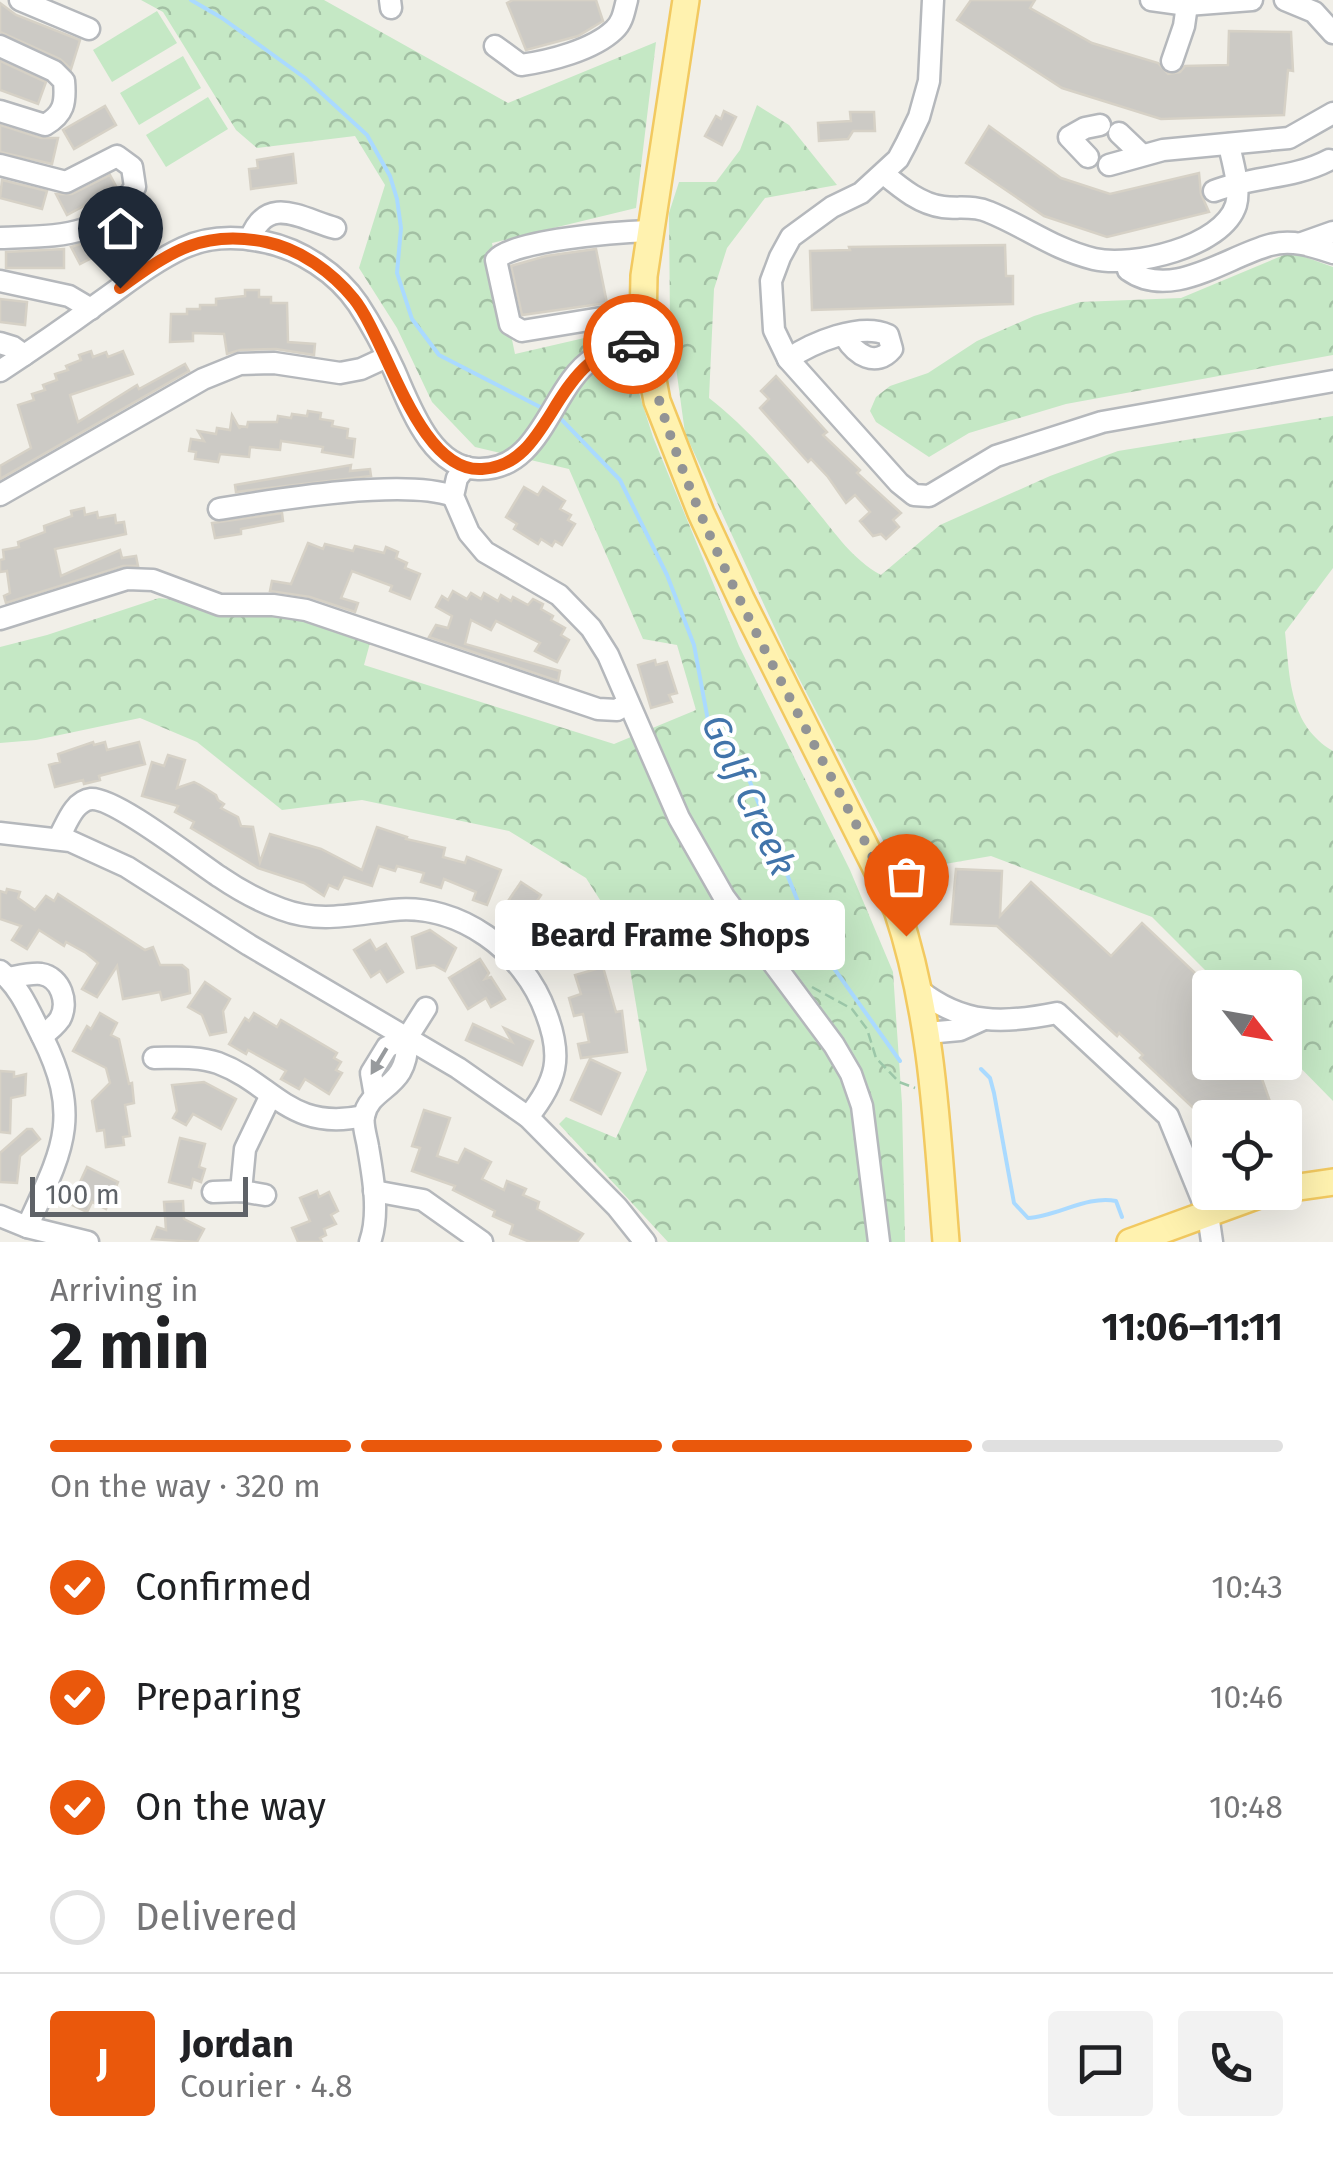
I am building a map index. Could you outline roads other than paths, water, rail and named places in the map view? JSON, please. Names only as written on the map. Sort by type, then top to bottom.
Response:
[{"type":"main road","points":[[686,0],[649,230],[644,342],[657,401],[701,513],[888,888],[906,936],[928,1033],[946,1242]]},
{"type":"main road","points":[[1302,1186],[1333,1182]]},
{"type":"main road","points":[[1130,1242],[1219,1210]]},
{"type":"street","points":[[20,0],[89,29]]},
{"type":"street","points":[[495,46],[522,65],[586,46],[614,30],[623,17],[627,0]]},
{"type":"street","points":[[933,0],[931,66],[924,102],[906,144],[884,174],[861,193],[812,220],[792,238],[780,256],[771,282],[770,312],[788,359],[899,484],[914,495],[937,494],[996,456],[1102,422],[1333,381]]},
{"type":"street","points":[[1151,0],[1187,5],[1252,0]]},
{"type":"street","points":[[1285,0],[1314,12],[1333,34]]},
{"type":"street","points":[[1172,61],[1187,5]]},
{"type":"street","points":[[0,46],[54,71],[64,82],[66,101],[59,116],[45,125],[0,111]]},
{"type":"street","points":[[1108,165],[1141,154],[1289,138],[1333,114]]},
{"type":"street","points":[[1088,157],[1069,137],[1085,128],[1110,129],[1141,154]]},
{"type":"street","points":[[884,174],[929,203],[989,211],[1040,240],[1096,259],[1119,262],[1184,247],[1211,236],[1236,206],[1228,144]]},
{"type":"street","points":[[0,165],[66,182],[118,156],[132,168],[135,186],[122,206],[94,225],[66,236],[0,238]]},
{"type":"street","points":[[1214,191],[1235,182],[1308,171],[1329,160]]},
{"type":"street","points":[[250,239],[263,216],[276,210],[335,228]]},
{"type":"street","points":[[644,311],[522,332],[510,324],[496,260],[510,250],[598,234],[649,230]]},
{"type":"street","points":[[1128,270],[1140,279],[1168,283],[1273,244],[1302,243],[1333,232]]},
{"type":"street","points":[[0,372],[148,268],[184,247],[214,238],[280,245],[336,280],[356,301],[416,422],[433,444],[466,467],[482,470],[526,450],[576,374],[594,358],[617,346],[644,342]]},
{"type":"street","points":[[1302,243],[1333,253]]},
{"type":"street","points":[[0,281],[69,296],[90,309]]},
{"type":"street","points":[[788,359],[814,342],[844,337]]},
{"type":"street","points":[[0,343],[14,346],[24,355]]},
{"type":"street","points":[[0,495],[203,379],[240,364],[274,362],[340,373],[387,357]]},
{"type":"street","points":[[466,467],[457,478],[453,496],[469,533],[485,552],[558,595],[591,628],[608,655],[679,818],[724,896],[834,1045],[857,1090],[865,1124],[879,1242]]},
{"type":"street","points":[[219,509],[359,493],[442,492],[453,496]]},
{"type":"street","points":[[0,619],[112,581],[153,580],[220,605],[273,605],[306,610],[598,709],[617,710],[628,703]]},
{"type":"street","points":[[58,839],[79,804],[90,799],[102,801],[144,824],[223,879],[286,912],[334,919],[428,909],[458,919],[502,948],[532,985],[545,1009],[554,1036],[557,1067],[546,1094],[528,1117]]},
{"type":"street","points":[[0,832],[70,841],[127,867],[249,945],[458,1068],[528,1117],[617,1207],[645,1242]]},
{"type":"street","points":[[4,974],[40,974],[61,990],[63,1012],[53,1028],[42,1036]]},
{"type":"street","points":[[4,974],[31,1012],[64,1094],[66,1122],[58,1161],[27,1227]]},
{"type":"street","points":[[919,990],[941,1007],[982,1020]]},
{"type":"street","points":[[370,1242],[374,1191],[364,1116],[374,1096],[386,1092],[407,1060],[407,1038],[426,1008]]},
{"type":"street","points":[[928,1033],[960,1030],[982,1020],[1057,1014],[1168,1116],[1208,1214],[1212,1242]]},
{"type":"street","points":[[154,1058],[197,1059],[222,1065],[303,1114],[348,1120],[364,1116]]},
{"type":"street","points":[[241,1191],[245,1149],[270,1097]]},
{"type":"street","points":[[374,1191],[423,1200],[482,1242]]},
{"type":"street","points":[[213,1192],[265,1195]]},
{"type":"street","points":[[0,1216],[88,1242]]},
{"type":"street","points":[[27,1227],[46,1242]]},
{"type":"waterway","name":"Golf Creek","points":[[191,0],[305,78],[367,135],[390,176],[397,199],[401,228],[397,273],[412,319],[439,355],[540,407]]},
{"type":"waterway","name":"Golf Creek","points":[[560,418],[620,480],[667,575],[694,645],[709,726],[748,777],[813,939],[900,1061]]},
{"type":"waterway","name":"Golf Creek","points":[[981,1069],[990,1078],[994,1093],[1014,1203],[1028,1218],[1105,1200],[1116,1201],[1122,1217]]},
{"type":"place","name":"Beard Frame Shops","points":[[906,936]]}]
